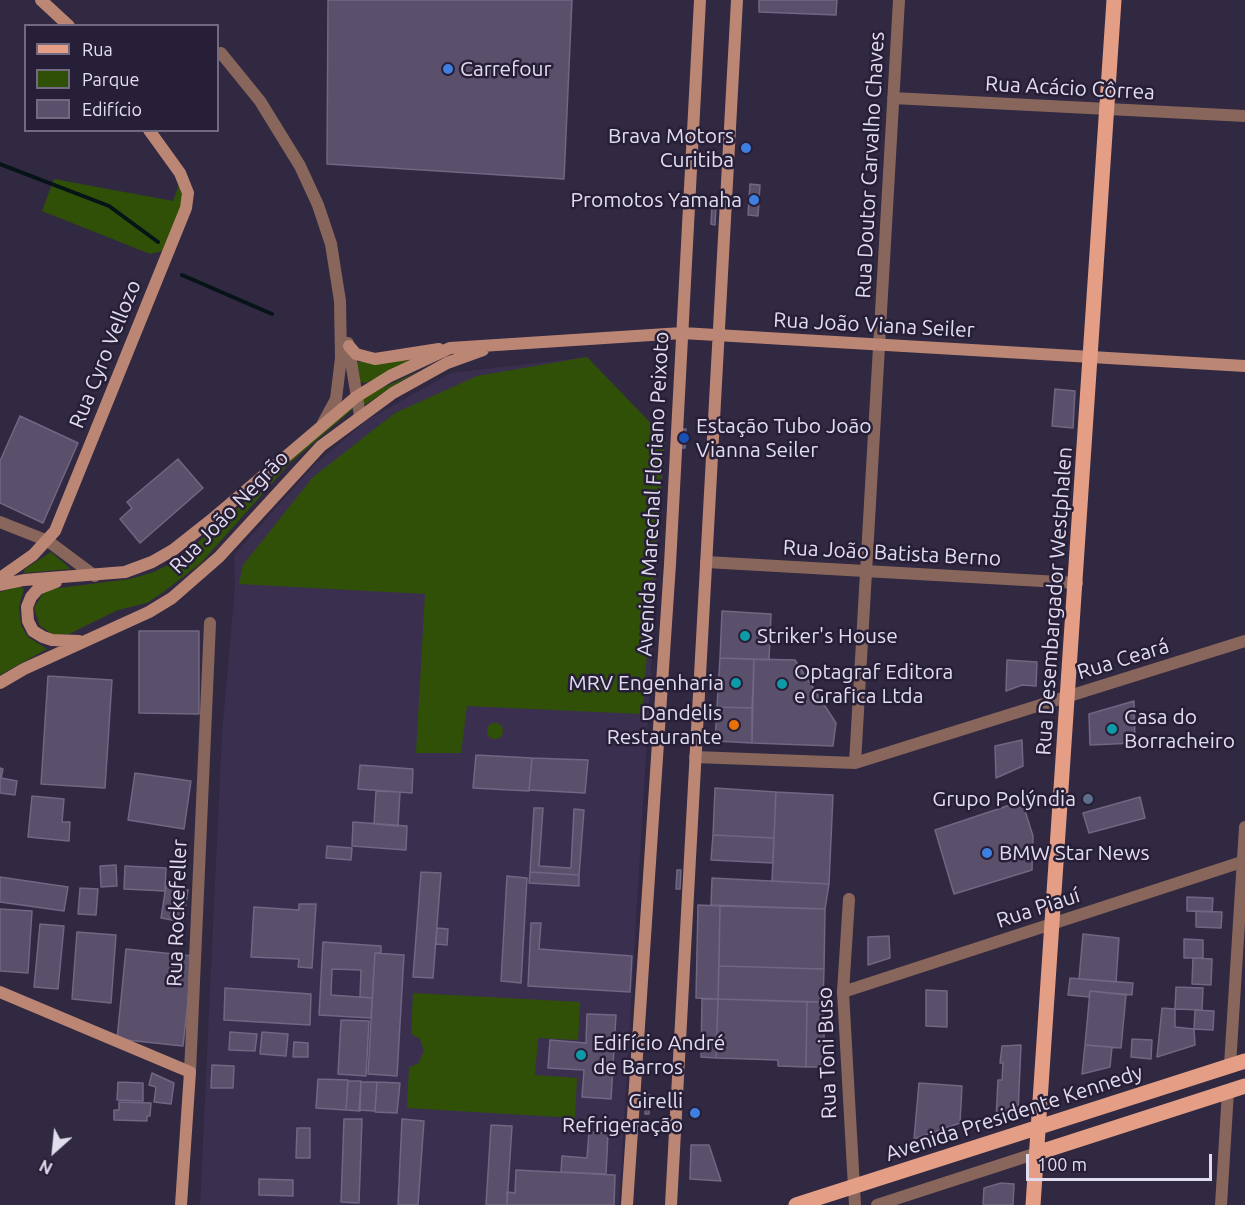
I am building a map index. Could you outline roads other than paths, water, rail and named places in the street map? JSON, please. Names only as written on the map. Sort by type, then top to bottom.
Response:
[{"type":"main road","name":"Rua Desembargador Westphalen","points":[[1034,1205],[1109,109],[1114,0]]},
{"type":"main road","name":"Avenida Presidente Kennedy","points":[[796,1205],[1238,1063]]},
{"type":"main road","points":[[1037,1153],[1245,1086]]},
{"type":"main road","points":[[1161,1088],[1168,1111]]},
{"type":"street","points":[[41,0],[67,24]]},
{"type":"street","name":"Avenida Marechal Floriano Peixoto","points":[[627,1205],[670,564],[700,0]]},
{"type":"street","points":[[671,1205],[737,0]]},
{"type":"street","name":"Rua Doutor Carvalho Chaves","points":[[855,763],[899,0]]},
{"type":"street","points":[[221,53],[260,101],[300,166],[318,205],[331,244],[341,320],[340,382],[336,399],[323,423]]},
{"type":"street","name":"Rua Acácio Côrrea","points":[[893,98],[1245,116]]},
{"type":"street","name":"Rua Cyro Vellozo","points":[[0,578],[48,541],[55,531],[186,208],[188,193],[180,174],[150,132]]},
{"type":"street","points":[[341,320],[349,346],[360,416]]},
{"type":"street","name":"Rua João Viana Seiler","points":[[78,577],[125,572],[173,550],[254,485],[323,423],[356,397],[390,376],[450,348],[682,333],[1245,366]]},
{"type":"street","name":"Rua João Viana Seiler","points":[[360,416],[447,363],[501,345]]},
{"type":"street","points":[[349,346],[356,354],[375,359],[450,348]]},
{"type":"street","name":"Rua João Negrão","points":[[0,683],[149,612],[197,579],[293,473],[321,446],[360,416]]},
{"type":"street","points":[[0,522],[48,541],[95,576]]},
{"type":"street","name":"Rua João Batista Berno","points":[[706,562],[1077,582]]},
{"type":"street","points":[[78,577],[38,589],[27,607],[28,621],[33,631],[43,637],[52,640],[84,641]]},
{"type":"street","points":[[0,585],[24,580],[78,577]]},
{"type":"street","name":"Rua Rockefeller","points":[[181,1205],[190,1072],[210,623]]},
{"type":"street","name":"Rua Ceará","points":[[695,757],[855,763],[1245,641]]},
{"type":"street","points":[[1238,1063],[1245,827]]},
{"type":"street","name":"Rua Piauí","points":[[843,992],[1244,861]]},
{"type":"street","name":"Rua Toni Buso","points":[[849,899],[843,992],[855,1205]]},
{"type":"street","points":[[0,992],[190,1072]]},
{"type":"street","points":[[1221,1205],[1228,1091]]},
{"type":"street","points":[[877,1205],[1037,1153]]},
{"type":"waterway","points":[[0,164],[109,206],[158,242]]},
{"type":"waterway","points":[[182,275],[272,314]]},
{"type":"place","name":"Carrefour","points":[[448,69]]},
{"type":"place","name":"Brava Motors Curitiba","points":[[746,148]]},
{"type":"place","name":"Promotos Yamaha","points":[[754,200]]},
{"type":"place","name":"Estação Tubo João Vianna Seiler","points":[[684,438]]},
{"type":"place","name":"Striker's House","points":[[745,636]]},
{"type":"place","name":"MRV Engenharia","points":[[736,683]]},
{"type":"place","name":"Optagraf Editora e Grafica Ltda","points":[[782,684]]},
{"type":"place","name":"Dandelis Restaurante","points":[[734,725]]},
{"type":"place","name":"Casa do Borracheiro","points":[[1112,729]]},
{"type":"place","name":"Grupo Polýndia","points":[[1088,799]]},
{"type":"place","name":"BMW Star News","points":[[987,853]]},
{"type":"place","name":"Edifício André de Barros","points":[[581,1055]]},
{"type":"place","name":"Girelli Refrigeração","points":[[695,1113]]}]
